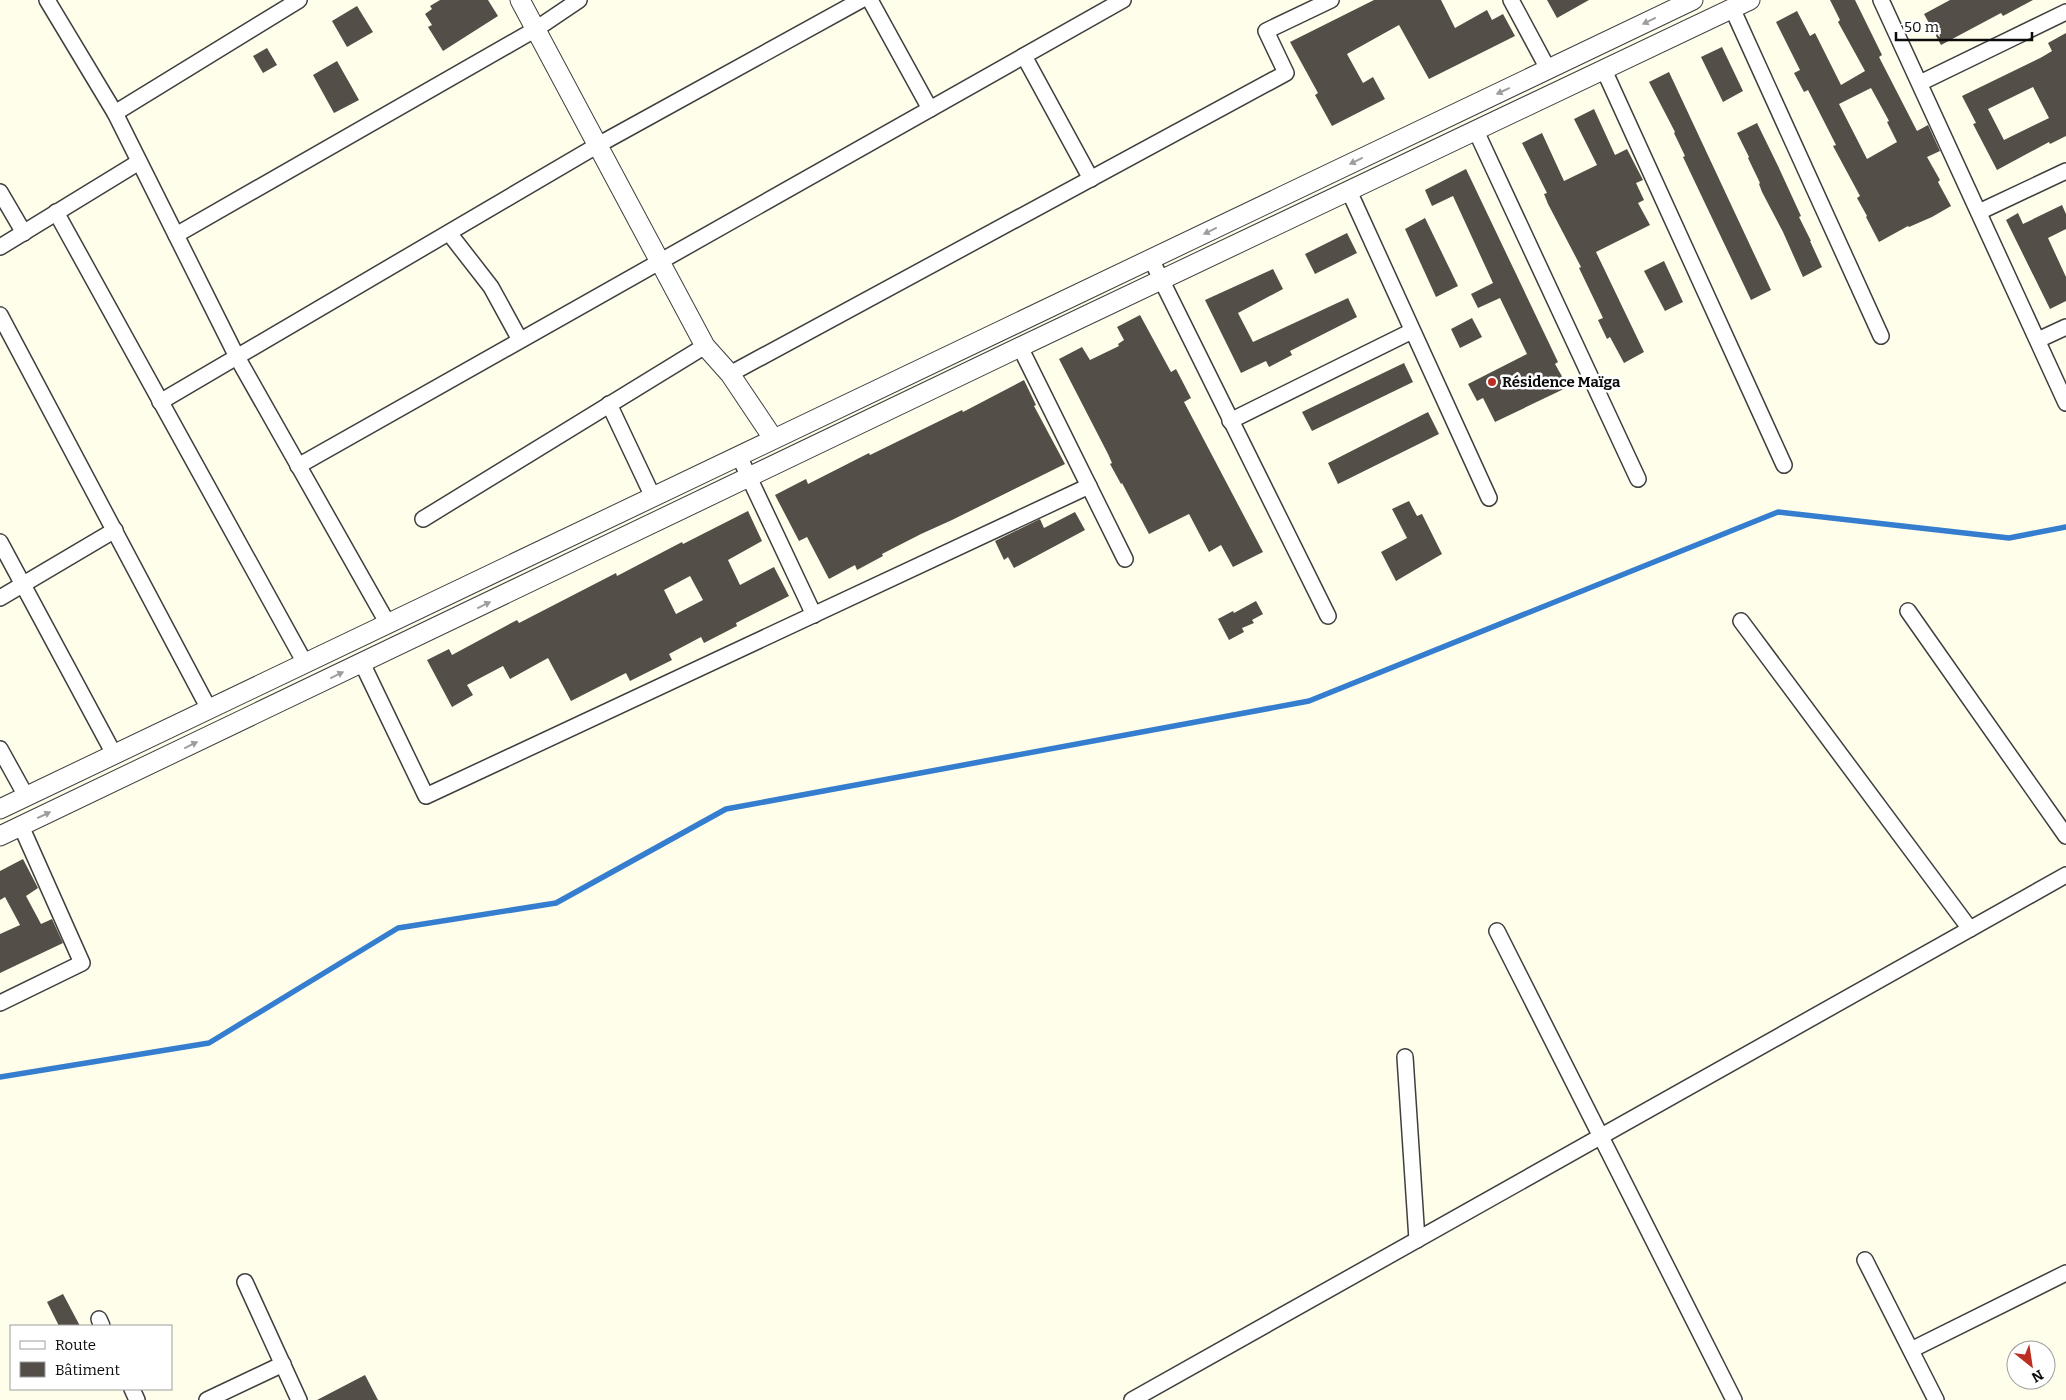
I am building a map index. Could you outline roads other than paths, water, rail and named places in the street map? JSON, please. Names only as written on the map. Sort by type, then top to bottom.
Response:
[{"type":"street","points":[[48,0],[115,113],[237,357],[388,624]]},
{"type":"street","points":[[115,113],[299,0]]},
{"type":"street","points":[[520,0],[705,346],[730,374],[773,438]]},
{"type":"street","points":[[176,235],[536,30],[579,0]]},
{"type":"street","points":[[160,402],[598,145],[861,0]]},
{"type":"street","points":[[870,0],[930,109]]},
{"type":"street","points":[[298,466],[1123,0]]},
{"type":"street","points":[[730,374],[1286,73],[1266,32],[1331,0]]},
{"type":"street","points":[[1511,0],[1548,69]]},
{"type":"street","points":[[0,809],[739,456],[773,438],[1694,0]]},
{"type":"street","points":[[0,836],[1020,347],[1750,0]]},
{"type":"street","points":[[1881,0],[2066,403]]},
{"type":"street","points":[[1732,8],[1881,336]]},
{"type":"street","points":[[1920,83],[2066,12]]},
{"type":"street","points":[[1024,56],[1091,179]]},
{"type":"street","points":[[1604,70],[1784,466]]},
{"type":"street","points":[[1476,131],[1638,479]]},
{"type":"street","points":[[0,247],[139,162]]},
{"type":"street","points":[[1979,212],[2066,170]]},
{"type":"street","points":[[1349,191],[1489,498]]},
{"type":"street","points":[[0,192],[24,233]]},
{"type":"street","points":[[56,212],[305,663]]},
{"type":"street","points":[[449,233],[491,287],[520,340]]},
{"type":"street","points":[[1151,259],[1328,616]]},
{"type":"street","points":[[0,314],[209,709]]},
{"type":"street","points":[[2038,340],[2066,327]]},
{"type":"street","points":[[1230,421],[1412,330]]},
{"type":"street","points":[[423,519],[705,346]]},
{"type":"street","points":[[1020,347],[1125,558]]},
{"type":"street","points":[[609,404],[653,497]]},
{"type":"street","points":[[739,456],[814,615]]},
{"type":"street","points":[[362,663],[426,796],[1089,486]]},
{"type":"street","points":[[0,598],[115,530]]},
{"type":"street","points":[[0,542],[114,754]]},
{"type":"street","points":[[1908,611],[2066,836]]},
{"type":"street","points":[[1741,621],[1970,930]]},
{"type":"street","points":[[0,749],[26,796]]},
{"type":"street","points":[[0,1003],[82,963],[21,826]]},
{"type":"street","points":[[1132,1400],[2066,875]]},
{"type":"street","points":[[1497,932],[1734,1400]]},
{"type":"street","points":[[1406,1057],[1417,1240]]},
{"type":"street","points":[[1865,1260],[1936,1400]]},
{"type":"street","points":[[1911,1350],[2066,1273]]},
{"type":"street","points":[[245,1282],[299,1400]]},
{"type":"street","points":[[207,1400],[282,1364]]},
{"type":"waterway","points":[[0,1077],[209,1043],[398,928],[556,903],[726,809],[1309,701],[1778,512],[2009,538],[2066,527]]},
{"type":"place","name":"Résidence Maïga","points":[[1492,382]]}]
